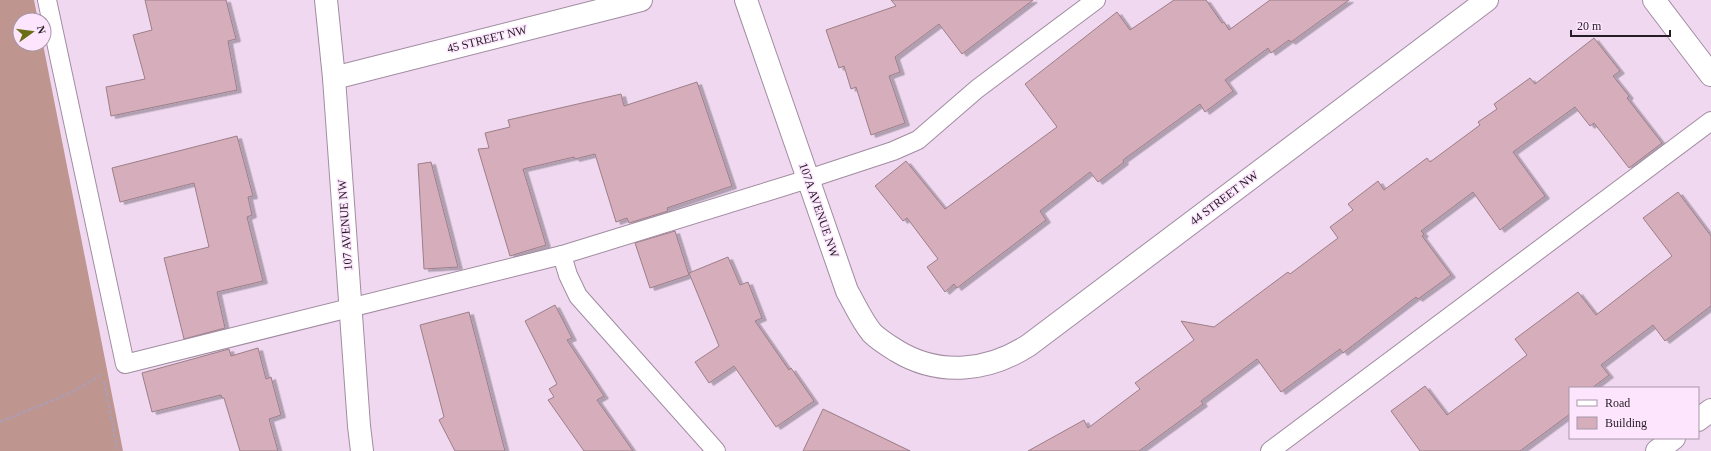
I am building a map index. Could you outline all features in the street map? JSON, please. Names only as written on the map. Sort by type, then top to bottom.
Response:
[{"type":"street","name":"107 AVENUE NW","points":[[326,0],[334,78],[362,451]]},
{"type":"street","name":"45 STREET NW","points":[[334,78],[641,0]]},
{"type":"street","name":"107A AVENUE NW","points":[[746,0],[847,291],[860,315],[873,334],[888,346],[907,357],[925,364],[950,369]]},
{"type":"street","name":"44 STREET NW","points":[[950,369],[994,363],[1013,355],[1029,345],[1487,0]]},
{"type":"street","points":[[1654,0],[1711,75]]},
{"type":"street","points":[[1699,419],[1711,410]]},
{"type":"street","points":[[1657,451],[1673,439]]},
{"type":"lane","points":[[47,0],[125,364],[562,255],[808,180],[892,151],[918,140],[978,89],[1096,0]]},
{"type":"lane","points":[[1270,451],[1711,121]]},
{"type":"lane","points":[[562,255],[568,275],[578,296],[716,451]]},
{"type":"path","points":[[0,422],[73,392],[103,374],[118,451]]},
{"type":"shaded area","points":[[0,0],[34,0],[36,12],[12,12],[12,52],[45,52],[123,451],[0,451]]},
{"type":"building","points":[[145,0],[226,0],[236,39],[228,41],[237,90],[111,116],[106,87],[145,79],[133,35],[152,30]]},
{"type":"building","points":[[891,0],[1033,0],[962,54],[939,24],[895,57],[900,72],[889,76],[905,123],[871,135],[856,87],[851,89],[844,66],[839,68],[826,30],[896,6]]},
{"type":"building","points":[[1174,0],[1206,0],[1222,23],[1224,22],[1229,30],[1270,0],[1349,0],[1291,42],[1289,40],[1271,53],[1268,48],[1225,80],[1233,91],[1205,112],[1200,104],[1123,160],[1124,162],[1098,182],[1090,172],[1040,211],[1046,220],[957,288],[954,284],[945,292],[927,267],[938,259],[907,218],[903,221],[875,186],[906,161],[945,209],[1057,127],[1025,84],[1117,12],[1130,30]]},
{"type":"building","points":[[1594,38],[1620,71],[1613,76],[1629,96],[1627,98],[1662,143],[1629,168],[1594,123],[1590,126],[1575,107],[1513,152],[1545,196],[1500,230],[1473,192],[1421,231],[1424,234],[1422,236],[1451,275],[1418,299],[1416,297],[1343,353],[1340,349],[1281,392],[1257,359],[1201,401],[1203,404],[1139,451],[1028,451],[1084,420],[1088,428],[1140,389],[1135,383],[1194,340],[1181,321],[1214,327],[1288,272],[1290,274],[1338,238],[1330,227],[1353,210],[1348,204],[1378,181],[1384,190],[1427,158],[1430,162],[1480,125],[1478,122],[1497,109],[1494,104],[1530,78],[1535,84]]},
{"type":"building","points":[[697,82],[732,186],[667,208],[668,211],[629,223],[627,218],[616,222],[595,154],[575,159],[574,157],[523,169],[546,245],[510,256],[478,149],[489,148],[485,133],[510,127],[508,120],[621,94],[624,106]]},
{"type":"building","points":[[237,136],[253,196],[248,197],[252,215],[247,217],[263,281],[217,292],[225,328],[184,339],[164,258],[209,247],[194,183],[120,202],[112,168]]},
{"type":"building","points":[[431,162],[458,267],[424,269],[418,164]]},
{"type":"building","points":[[1678,192],[1711,236],[1711,306],[1665,341],[1653,325],[1601,365],[1609,375],[1593,387],[1569,387],[1569,415],[1520,451],[1420,451],[1391,411],[1425,386],[1447,415],[1527,355],[1515,339],[1578,292],[1596,315],[1672,256],[1643,218]]},
{"type":"building","points":[[675,231],[689,275],[650,288],[635,243]]},
{"type":"building","points":[[728,257],[740,285],[748,282],[762,318],[755,321],[789,370],[791,368],[814,401],[776,427],[734,366],[709,383],[695,362],[719,346],[689,273]]},
{"type":"building","points":[[555,305],[572,338],[567,340],[604,396],[597,400],[633,451],[584,451],[548,400],[554,397],[549,389],[557,384],[525,321]]},
{"type":"building","points":[[469,312],[505,451],[455,451],[439,420],[444,417],[420,325]]},
{"type":"building","points":[[258,348],[266,379],[271,377],[281,415],[269,419],[278,451],[240,451],[224,398],[222,398],[221,395],[152,412],[142,373],[229,349],[231,356]]},
{"type":"building","points":[[823,409],[910,451],[803,451]]}]
